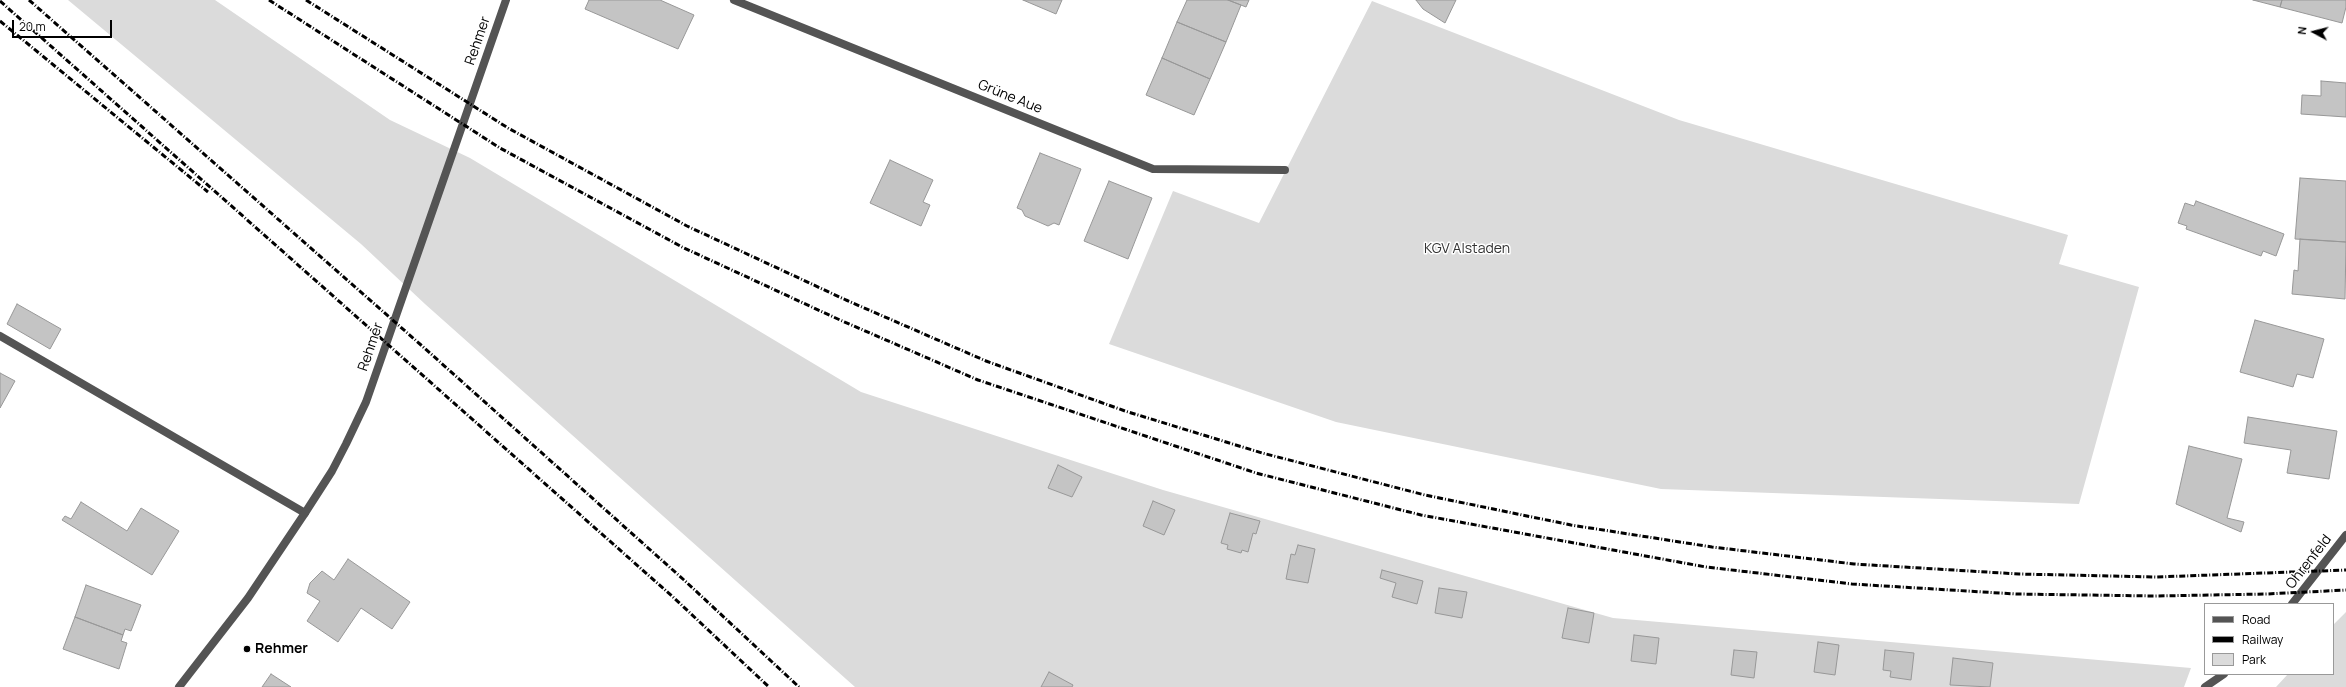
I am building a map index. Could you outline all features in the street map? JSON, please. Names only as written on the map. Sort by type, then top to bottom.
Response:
[{"type":"street","name":"Rehmer","points":[[179,687],[248,598],[306,513],[332,471],[366,402],[506,0]]},
{"type":"street","name":"Grüne Aue","points":[[734,0],[1153,170],[1285,170]]},
{"type":"street","points":[[0,336],[306,513]]},
{"type":"street","name":"Ohrenfeld","points":[[2293,603],[2346,536]]},
{"type":"street","points":[[2205,687],[2223,675]]},
{"type":"green space","points":[[68,0],[215,0],[390,120],[470,158],[861,392],[1163,490],[1613,618],[2191,668],[2184,687],[855,687],[425,304],[361,244]]},
{"type":"green space","name":"KGV Alstaden","points":[[1372,1],[1679,120],[2068,235],[2059,264],[2139,287],[2079,504],[1661,489],[1336,422],[1109,344],[1173,191],[1259,223]]},
{"type":"green space","points":[[2346,612],[2346,687],[2276,687],[2287,675],[2334,675],[2334,624]]},
{"type":"building","points":[[589,0],[660,0],[694,15],[678,49],[585,9]]},
{"type":"building","points":[[1023,0],[1062,0],[1056,14]]},
{"type":"building","points":[[1187,0],[1228,0],[1241,5],[1226,42],[1177,22]]},
{"type":"building","points":[[1228,0],[1249,0],[1246,7]]},
{"type":"building","points":[[1416,0],[1456,0],[1445,23],[1423,9]]},
{"type":"building","points":[[2253,0],[2282,0],[2280,7]]},
{"type":"building","points":[[2282,0],[2346,0],[2346,7],[2342,23],[2280,7]]},
{"type":"building","points":[[1177,22],[1226,42],[1210,79],[1162,58]]},
{"type":"building","points":[[1162,58],[1210,79],[1194,115],[1146,95]]},
{"type":"building","points":[[2321,81],[2346,83],[2346,117],[2301,114],[2302,95],[2321,96]]},
{"type":"building","points":[[1040,153],[1081,169],[1059,225],[1054,223],[1048,226],[1025,216],[1022,210],[1017,208]]},
{"type":"building","points":[[890,160],[933,180],[923,202],[930,205],[921,226],[870,203]]},
{"type":"building","points":[[2300,178],[2346,181],[2346,242],[2295,239]]},
{"type":"building","points":[[1109,181],[1152,198],[1128,259],[1084,241]]},
{"type":"building","points":[[2196,201],[2284,234],[2276,256],[2263,251],[2261,256],[2186,229],[2187,226],[2178,223],[2185,203],[2194,206]]},
{"type":"building","points":[[2300,239],[2346,242],[2345,299],[2292,294],[2294,270],[2298,271]]},
{"type":"building","points":[[17,304],[61,329],[50,349],[7,324]]},
{"type":"building","points":[[2255,320],[2324,339],[2313,378],[2297,374],[2293,387],[2240,372]]},
{"type":"building","points":[[0,373],[15,381],[0,408]]},
{"type":"building","points":[[2248,417],[2337,431],[2329,479],[2287,473],[2291,450],[2244,443]]},
{"type":"building","points":[[2189,446],[2242,459],[2227,518],[2244,522],[2241,532],[2176,504]]},
{"type":"building","points":[[1058,465],[1082,477],[1072,497],[1048,488]]},
{"type":"building","points":[[1153,501],[1175,510],[1164,535],[1143,526]]},
{"type":"building","points":[[81,502],[127,531],[141,508],[179,531],[152,575],[62,520],[65,516],[71,519]]},
{"type":"building","points":[[1230,513],[1260,521],[1256,534],[1253,533],[1248,552],[1242,550],[1241,553],[1227,549],[1228,545],[1221,543]]},
{"type":"building","points":[[1298,545],[1315,549],[1308,583],[1286,579],[1291,554],[1295,555]]},
{"type":"building","points":[[348,559],[410,602],[392,629],[361,608],[338,642],[307,621],[320,601],[307,593],[310,583],[322,571],[334,580]]},
{"type":"building","points":[[1382,570],[1423,581],[1417,604],[1392,597],[1396,583],[1380,578]]},
{"type":"building","points":[[86,585],[141,605],[131,631],[125,629],[123,635],[75,617]]},
{"type":"building","points":[[1439,588],[1467,592],[1462,618],[1435,613]]},
{"type":"building","points":[[1568,608],[1594,613],[1589,643],[1562,638]]},
{"type":"building","points":[[75,617],[123,635],[121,641],[127,643],[119,669],[63,649]]},
{"type":"building","points":[[1634,635],[1659,638],[1656,664],[1631,661]]},
{"type":"building","points":[[1818,642],[1839,645],[1835,675],[1814,672]]},
{"type":"building","points":[[1734,650],[1757,652],[1754,678],[1731,675]]},
{"type":"building","points":[[1885,650],[1914,653],[1911,680],[1890,677],[1891,671],[1883,670]]},
{"type":"building","points":[[1953,658],[1993,663],[1990,687],[1950,685]]},
{"type":"building","points":[[1049,672],[1073,685],[1072,687],[1041,687]]},
{"type":"building","points":[[271,674],[291,687],[262,687]]},
{"type":"railway","points":[[29,0],[421,345],[684,580],[799,687]]},
{"type":"railway","points":[[269,0],[500,148],[682,247],[840,320],[978,380],[1256,473],[1421,515],[1706,567],[1852,584],[2016,594],[2155,596],[2267,594],[2346,590]]},
{"type":"railway","points":[[306,0],[508,128],[687,226],[846,300],[986,361],[1125,411],[1262,453],[1425,495],[1571,525],[1712,547],[1854,564],[2019,574],[2157,577],[2346,570]]},
{"type":"railway","points":[[0,1],[673,597],[769,687]]},
{"type":"railway","points":[[0,21],[208,192]]},
{"type":"place","name":"Rehmer","points":[[247,649]]}]
